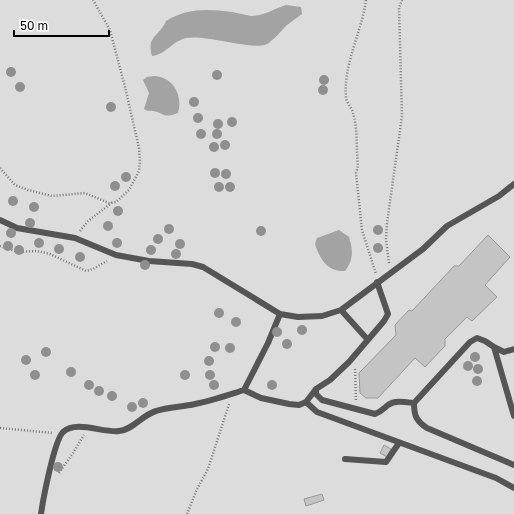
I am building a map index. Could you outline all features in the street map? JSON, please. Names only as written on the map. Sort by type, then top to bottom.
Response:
[{"type":"lane","points":[[0,220],[17,228],[76,239],[116,255],[149,261],[192,264],[203,267],[280,314],[298,317],[322,316],[341,310],[377,281],[423,249],[447,226],[499,196],[514,184]]},
{"type":"lane","points":[[41,514],[48,478],[61,434],[67,429],[88,428],[120,431],[127,429],[140,419],[155,411],[208,402],[244,390],[261,398],[282,403],[299,405],[306,402],[316,389],[330,380],[382,325],[388,314],[377,281]]},
{"type":"lane","points":[[341,310],[368,340]]},
{"type":"lane","points":[[244,390],[268,343],[280,314]]},
{"type":"lane","points":[[514,349],[504,352],[477,338],[470,342],[414,403],[414,415],[419,423],[427,428],[514,465]]},
{"type":"lane","points":[[494,347],[514,416]]},
{"type":"lane","points":[[316,389],[316,394],[322,400],[375,414],[381,412],[389,404],[396,402],[414,403]]},
{"type":"lane","points":[[306,402],[317,412],[496,478],[514,488]]},
{"type":"lane","points":[[345,459],[386,462],[399,443]]},
{"type":"path","points":[[76,239],[88,221],[113,202],[116,202],[129,190],[138,171],[140,162],[125,87],[110,30],[93,0]]},
{"type":"path","points":[[366,0],[364,14],[356,40],[348,77],[346,98],[354,114],[358,166],[356,173],[362,230],[377,281]]},
{"type":"path","points":[[393,270],[387,253],[387,223],[402,116],[399,8],[402,0]]},
{"type":"path","points":[[0,168],[14,185],[28,190],[52,196],[86,193],[98,199],[113,202]]},
{"type":"path","points":[[0,246],[18,252],[37,251],[50,254],[86,271],[93,269],[116,255]]},
{"type":"path","points":[[354,409],[357,396],[355,355]]},
{"type":"path","points":[[187,514],[197,489],[208,469],[231,399],[244,390]]},
{"type":"path","points":[[0,428],[61,434]]},
{"type":"path","points":[[48,478],[61,471],[88,428]]},
{"type":"shaded area","points":[[0,0],[514,0],[514,514],[0,514]]},
{"type":"shaded area","points":[[286,5],[301,7],[302,14],[287,25],[267,44],[261,46],[195,37],[186,38],[176,42],[161,53],[152,56],[152,40],[166,21],[174,17],[198,10],[214,10],[255,16]]},
{"type":"shaded area","points":[[154,76],[167,80],[175,88],[179,100],[178,113],[166,116],[144,109],[149,93],[143,80],[147,77]]},
{"type":"shaded area","points":[[339,230],[349,237],[351,246],[352,254],[348,267],[345,271],[333,269],[325,264],[319,255],[315,244],[317,238]]},
{"type":"building","points":[[488,235],[510,257],[485,285],[497,297],[472,321],[467,317],[445,339],[445,346],[425,367],[415,358],[378,398],[366,398],[360,393],[359,373],[396,335],[395,325],[409,310],[412,311],[454,266],[459,266]]},
{"type":"building","points":[[384,445],[391,449],[387,457],[380,453]]},
{"type":"building","points":[[322,494],[324,500],[306,506],[304,499]]}]
